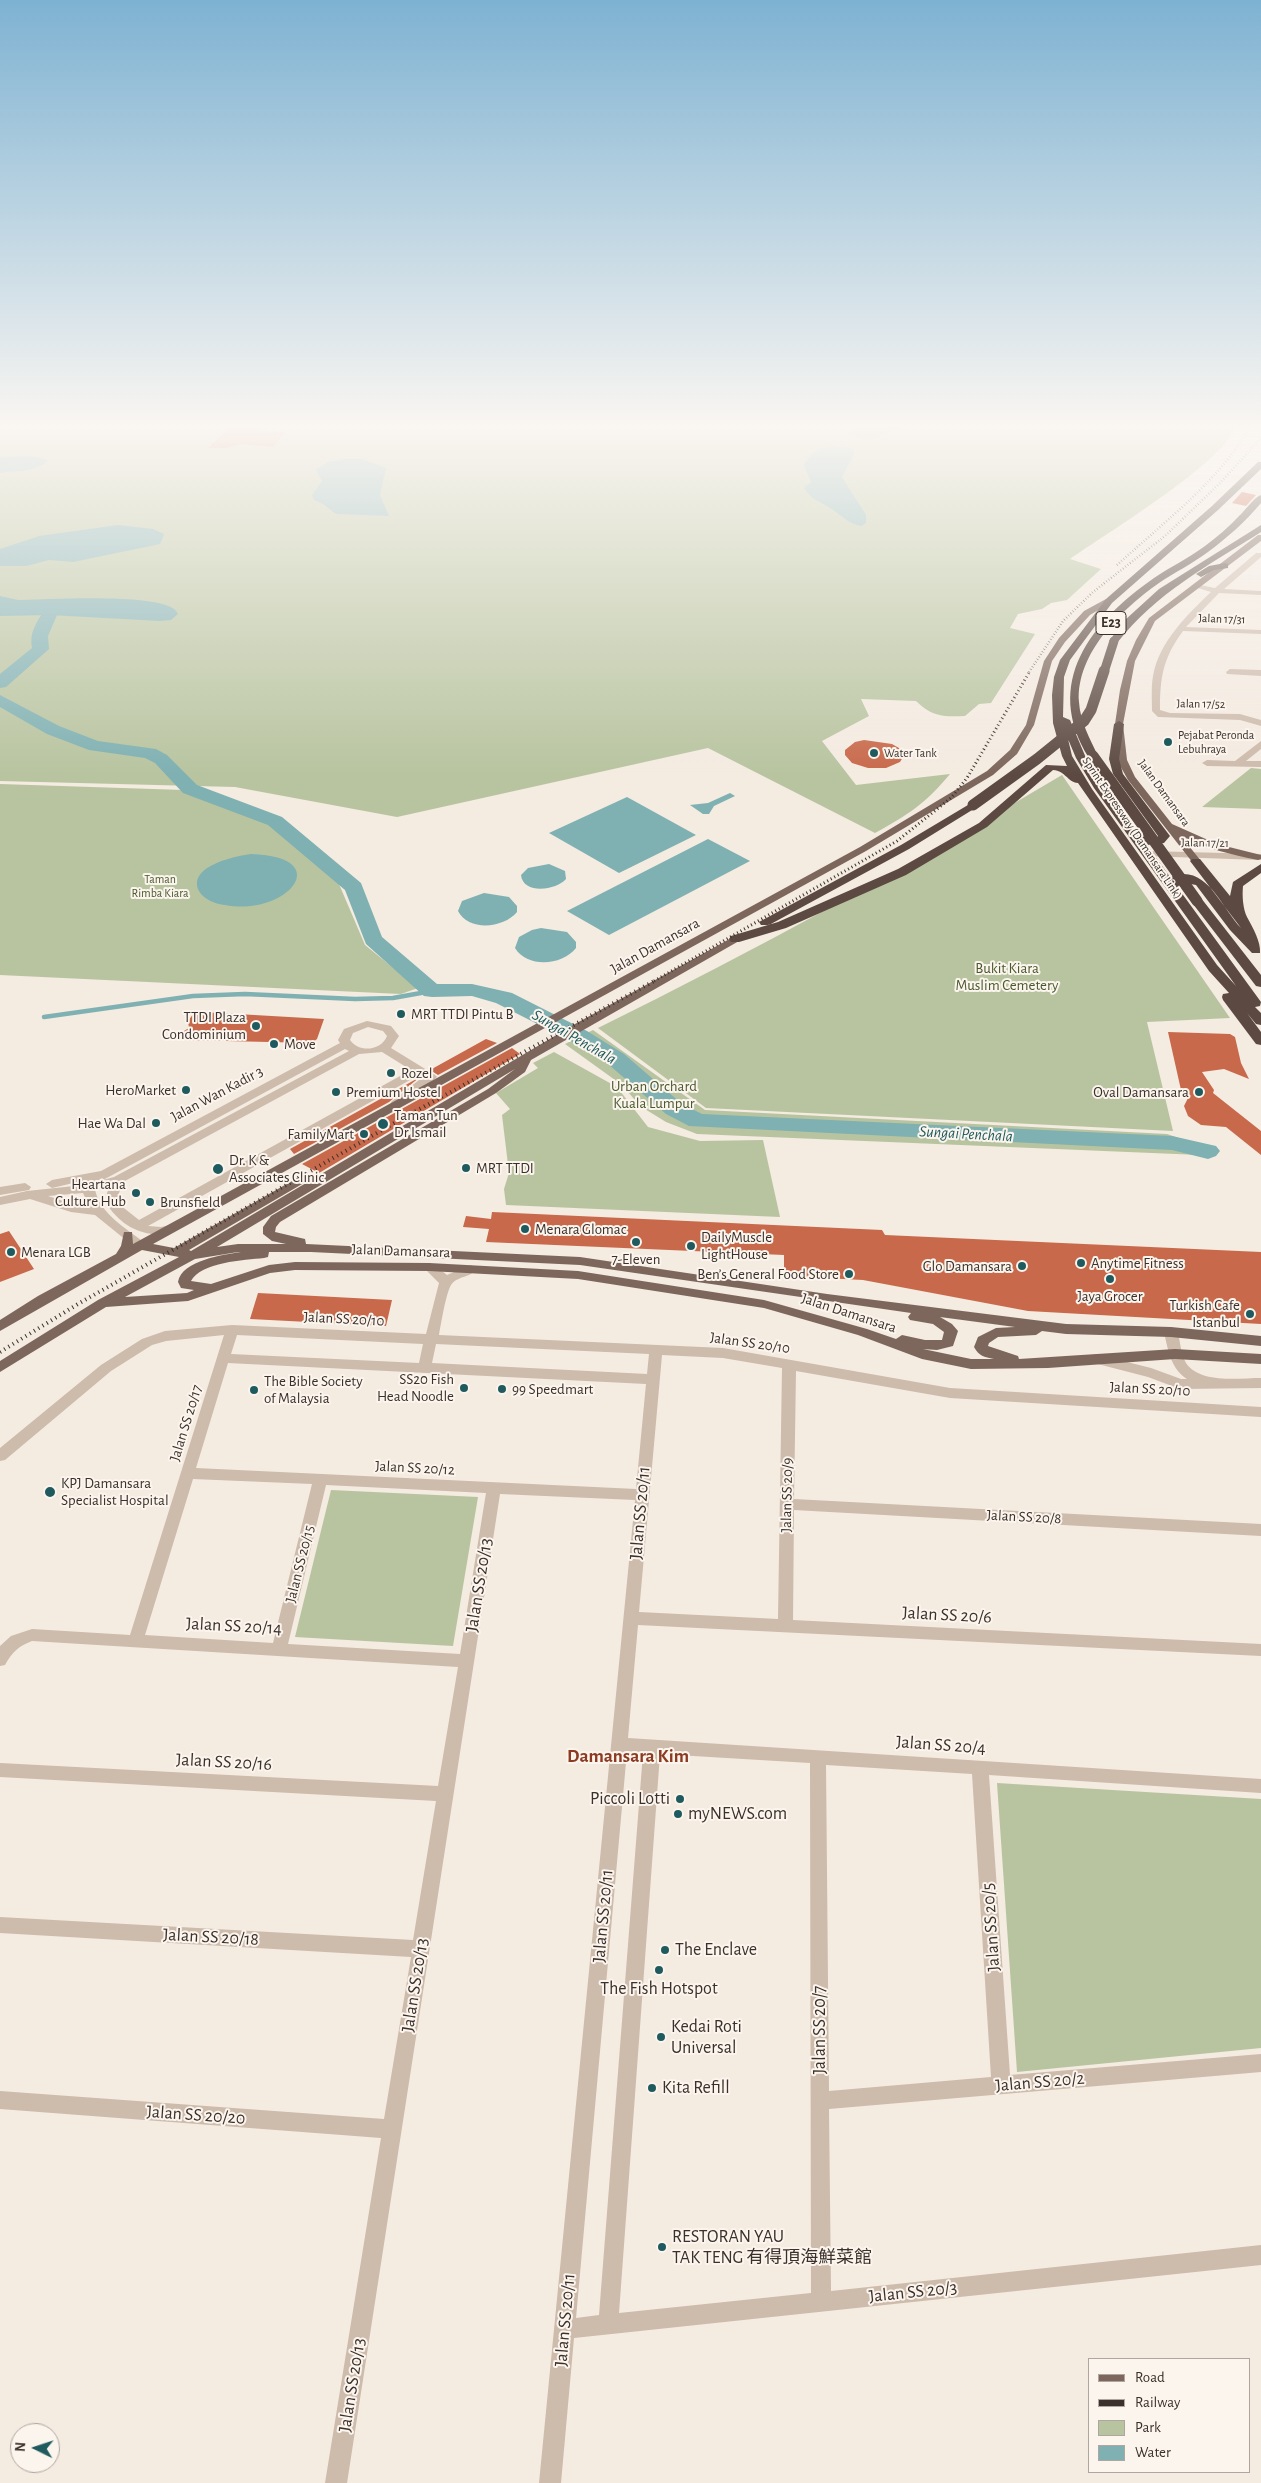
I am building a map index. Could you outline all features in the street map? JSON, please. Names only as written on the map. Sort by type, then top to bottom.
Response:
[{"type":"highway","name":"Sprint Expressway (Damansara Link)","points":[[1175,543],[1109,601],[1065,660],[1059,677],[1057,695],[1058,723],[1067,756],[1087,789],[1217,973],[1261,1021]]},
{"type":"highway","name":"Sprint Expressway (Damansara Link)","points":[[1213,543],[1138,595],[1094,642],[1080,664],[1075,682],[1074,702],[1080,728],[1093,756],[1197,900],[1261,983]]},
{"type":"highway","points":[[736,939],[905,847],[972,805],[1037,759],[1084,720],[1091,710],[1114,641],[1125,624],[1148,601],[1168,586],[1237,543]]},
{"type":"highway","points":[[1148,601],[1161,599],[1207,571],[1225,566]]},
{"type":"highway","points":[[1057,695],[1081,758],[1133,834],[1261,1011]]},
{"type":"highway","points":[[1119,724],[1114,759],[1118,774],[1164,836],[1160,841],[1147,842],[1133,834]]},
{"type":"highway","points":[[736,939],[782,925],[902,872],[983,825],[1050,767],[1064,768],[1087,789]]},
{"type":"highway","points":[[1194,858],[1246,923]]},
{"type":"highway","points":[[1258,953],[1236,899],[1237,884],[1254,870],[1260,861]]},
{"type":"highway","points":[[1173,888],[1175,879],[1187,878],[1200,882],[1234,927],[1258,953]]},
{"type":"highway","points":[[1217,973],[1230,1001],[1261,1041]]},
{"type":"main road","name":"Jalan Damansara","points":[[1194,858],[1131,778],[1122,760],[1119,724],[1128,671],[1140,640],[1152,620],[1254,543]]},
{"type":"main road","name":"Jalan Damansara","points":[[0,1326],[43,1299],[116,1261],[395,1105],[863,849],[990,773],[1014,752],[1030,724],[1048,661],[1062,640],[1087,614],[1109,601]]},
{"type":"main road","points":[[1165,821],[1191,838],[1205,844],[1260,861]]},
{"type":"main road","name":"Jalan Damansara","points":[[0,1367],[103,1303],[224,1238],[406,1127],[579,1026],[736,939]]},
{"type":"main road","points":[[343,1249],[276,1238],[269,1234],[268,1228],[271,1222],[492,1091],[520,1070],[526,1057]]},
{"type":"main road","points":[[174,1253],[332,1164],[406,1127]]},
{"type":"main road","points":[[224,1238],[285,1214]]},
{"type":"main road","points":[[116,1261],[124,1252],[128,1235]]},
{"type":"main road","name":"Jalan Damansara","points":[[142,1246],[192,1255],[238,1248],[311,1248],[580,1261],[828,1298],[1066,1329],[1171,1332],[1261,1341]]},
{"type":"main road","points":[[213,1286],[186,1285],[184,1282],[185,1277],[194,1269],[214,1262],[311,1248]]},
{"type":"main road","name":"Jalan Damansara","points":[[103,1303],[188,1297],[213,1286],[269,1269],[295,1266],[471,1269],[578,1275],[740,1299],[862,1332],[922,1354],[951,1361],[996,1365],[1175,1354],[1261,1359]]},
{"type":"main road","points":[[828,1298],[866,1309],[938,1321],[947,1325],[951,1331],[948,1343],[940,1346],[862,1332]]},
{"type":"main road","points":[[1048,1363],[993,1355],[985,1352],[981,1347],[983,1340],[996,1333],[1066,1329]]},
{"type":"street","name":"Jalan 17/52","points":[[1259,555],[1217,592],[1182,629],[1166,650],[1157,675],[1158,713],[1170,716],[1240,717],[1261,723]]},
{"type":"street","points":[[1195,586],[1217,592],[1261,593]]},
{"type":"street","name":"Jalan 17/31","points":[[1182,629],[1261,632]]},
{"type":"street","points":[[1230,672],[1261,673]]},
{"type":"street","points":[[1237,764],[1261,744]]},
{"type":"street","points":[[1207,763],[1261,764]]},
{"type":"street","name":"Jalan 17/21","points":[[1150,857],[1260,861]]},
{"type":"street","points":[[374,1024],[387,1028],[393,1036],[388,1045],[373,1052],[357,1051],[346,1044],[345,1036],[353,1028],[374,1024]]},
{"type":"street","name":"Jalan Wan Kadir 3","points":[[88,1188],[92,1181],[104,1172],[346,1044]]},
{"type":"street","points":[[383,1048],[431,1077],[395,1105]]},
{"type":"street","name":"Jalan Wan Kadir 3","points":[[0,1201],[27,1195],[88,1188],[118,1180],[357,1051]]},
{"type":"street","points":[[138,1226],[355,1107],[418,1070]]},
{"type":"street","name":"Jalan Wan Kadir 3","points":[[0,1191],[64,1182],[104,1172]]},
{"type":"street","points":[[118,1180],[113,1193],[114,1206],[145,1232],[152,1233],[177,1227]]},
{"type":"street","points":[[88,1188],[97,1212]]},
{"type":"street","points":[[27,1195],[71,1208],[97,1212],[142,1246]]},
{"type":"street","points":[[429,1267],[440,1275],[445,1283]]},
{"type":"street","points":[[424,1368],[445,1283],[454,1276],[471,1269]]},
{"type":"street","name":"Jalan SS 20/10","points":[[0,1456],[125,1355],[147,1342],[165,1336],[232,1330],[723,1353],[950,1393],[1261,1412]]},
{"type":"street","name":"Jalan SS 20/17","points":[[136,1640],[232,1330]]},
{"type":"street","points":[[1171,1332],[1175,1354],[1181,1368],[1198,1379],[1223,1384]]},
{"type":"street","name":"Jalan SS 20/11","points":[[550,2483],[656,1350]]},
{"type":"street","points":[[223,1358],[653,1379]]},
{"type":"street","points":[[1094,1359],[1151,1373],[1180,1384],[1261,1383]]},
{"type":"street","name":"Jalan SS 20/9","points":[[784,1626],[789,1364]]},
{"type":"street","name":"Jalan SS 20/12","points":[[187,1474],[642,1495]]},
{"type":"street","name":"Jalan SS 20/15","points":[[279,1648],[320,1480]]},
{"type":"street","name":"Jalan SS 20/13","points":[[336,2483],[494,1488]]},
{"type":"street","name":"Jalan SS 20/8","points":[[786,1504],[1261,1530]]},
{"type":"street","name":"Jalan SS 20/6","points":[[631,1618],[1261,1650]]},
{"type":"street","name":"Jalan SS 20/14","points":[[2,1655],[16,1640],[32,1635],[279,1648],[467,1661]]},
{"type":"street","name":"Jalan SS 20/4","points":[[619,1744],[1261,1786]]},
{"type":"street","points":[[608,2324],[652,1746]]},
{"type":"street","name":"Jalan SS 20/7","points":[[818,1757],[820,2302]]},
{"type":"street","name":"Jalan SS 20/5","points":[[980,1768],[1001,2086]]},
{"type":"street","name":"Jalan SS 20/16","points":[[0,1770],[446,1794]]},
{"type":"street","name":"Jalan SS 20/18","points":[[0,1925],[421,1948]]},
{"type":"street","name":"Jalan SS 20/2","points":[[820,2101],[1261,2063]]},
{"type":"street","name":"Jalan SS 20/20","points":[[0,2100],[392,2129]]},
{"type":"street","name":"Jalan SS 20/3","points":[[564,2329],[1261,2256]]},
{"type":"green space","points":[[0,543],[1094,543],[1070,559],[1101,569],[1067,600],[1051,603],[1042,609],[1018,614],[1010,628],[1035,634],[991,703],[979,704],[965,716],[951,716],[933,713],[916,701],[861,699],[869,716],[822,741],[856,785],[950,774],[916,808],[875,833],[708,748],[397,817],[235,787],[0,781]]},
{"type":"green space","points":[[1251,768],[1261,769],[1261,809],[1202,807]]},
{"type":"green space","name":"Bukit Kiara Muslim Cemetery","points":[[1062,775],[1230,1018],[1147,1022],[1173,1131],[706,1108],[598,1028],[833,906],[948,842]]},
{"type":"green space","name":"Taman Rimba Kiara","points":[[0,784],[183,790],[273,823],[339,884],[365,945],[418,988],[401,994],[0,975]]},
{"type":"green space","name":"Urban Orchard Kuala Lumpur","points":[[593,1030],[705,1110],[1167,1134],[1197,1144],[1200,1155],[697,1134],[666,1122],[640,1106],[622,1085],[565,1044]]},
{"type":"green space","points":[[554,1052],[617,1087],[648,1127],[700,1141],[763,1140],[780,1217],[506,1205],[504,1189],[509,1173],[502,1115],[510,1109],[496,1093],[538,1068],[533,1063]]},
{"type":"green space","points":[[331,1490],[478,1497],[453,1646],[295,1637]]},
{"type":"green space","points":[[997,1783],[1261,1799],[1261,2048],[1017,2072]]},
{"type":"water","points":[[18,543],[160,543],[73,562],[49,560],[26,566],[0,566],[0,549]]},
{"type":"water","points":[[0,596],[18,600],[131,599],[170,607],[178,614],[171,620],[160,621],[49,615],[0,616]]},
{"type":"water","points":[[730,793],[735,796],[714,806],[709,814],[703,814],[690,805],[708,803]]},
{"type":"water","points":[[627,797],[696,835],[619,873],[549,833]]},
{"type":"water","points":[[708,839],[750,861],[609,935],[567,911]]},
{"type":"water","points":[[251,854],[277,858],[292,865],[297,875],[294,885],[283,895],[267,903],[247,906],[218,904],[201,894],[197,882],[200,875],[206,869],[225,860]]},
{"type":"water","points":[[549,864],[565,871],[566,879],[562,883],[541,889],[528,886],[523,881],[521,875],[528,868]]},
{"type":"water","points":[[484,893],[509,897],[517,906],[517,912],[504,922],[487,925],[478,925],[463,918],[458,911],[462,901]]},
{"type":"water","points":[[541,928],[567,932],[576,942],[576,948],[562,958],[545,962],[536,962],[520,954],[515,948],[519,937],[532,930]]},
{"type":"building","name":"Water Tank","points":[[864,740],[892,744],[899,748],[903,757],[900,762],[886,768],[868,768],[852,763],[845,755],[845,750],[855,742]]},
{"type":"building","name":"TTDI Plaza Condominium","points":[[194,1013],[324,1019],[317,1039],[312,1043],[183,1040],[184,1031],[189,1028],[188,1021]]},
{"type":"building","name":"Oval Damansara","points":[[1168,1032],[1230,1034],[1235,1037],[1241,1063],[1249,1079],[1224,1069],[1202,1072],[1214,1090],[1213,1093],[1261,1131],[1261,1155],[1226,1127],[1201,1125],[1188,1116],[1184,1106],[1189,1096],[1181,1090]]},
{"type":"building","points":[[486,1039],[497,1043],[438,1075],[430,1070]]},
{"type":"building","points":[[512,1048],[520,1054],[319,1173],[302,1164]]},
{"type":"building","points":[[420,1077],[389,1102],[294,1154],[290,1149]]},
{"type":"building","name":"Glo Damansara","points":[[492,1212],[882,1230],[885,1235],[1261,1252],[1261,1324],[1028,1311],[863,1280],[784,1276],[784,1255],[486,1242],[489,1229],[463,1227],[466,1216],[491,1219]]},
{"type":"building","name":"Menara LGB","points":[[9,1231],[34,1269],[0,1282],[0,1234]]},
{"type":"building","points":[[258,1293],[392,1300],[386,1326],[250,1319]]},
{"type":"waterway","points":[[0,683],[41,649],[39,640],[49,615]]},
{"type":"waterway","name":"Sungai Penchala","points":[[0,700],[53,730],[95,746],[150,753],[161,759],[178,779],[190,789],[275,821],[354,887],[373,940],[432,991],[472,990],[504,998],[579,1036],[616,1059],[674,1109],[697,1121],[1172,1143],[1208,1151]]},
{"type":"waterway","name":"Sungai Penchala","points":[[44,1017],[193,996],[245,994],[355,999],[393,998],[432,991]]},
{"type":"railway","points":[[1117,565],[1142,543]]},
{"type":"railway","points":[[1029,672],[1063,621],[1093,592],[1156,543]]},
{"type":"railway","points":[[654,981],[897,841],[951,798],[967,778],[1030,671]]},
{"type":"railway","points":[[0,1352],[78,1304],[405,1117],[656,980]]},
{"type":"place","name":"Pejabat Peronda Lebuhraya","points":[[1168,742]]},
{"type":"place","name":"Water Tank","points":[[874,753]]},
{"type":"place","name":"MRT TTDI Pintu B","points":[[401,1014]]},
{"type":"place","name":"TTDI Plaza Condominium","points":[[256,1026]]},
{"type":"place","name":"Move","points":[[274,1044]]},
{"type":"place","name":"Rozel","points":[[391,1073]]},
{"type":"place","name":"HeroMarket","points":[[186,1090]]},
{"type":"place","name":"Premium Hostel","points":[[336,1092]]},
{"type":"place","name":"Oval Damansara","points":[[1199,1092]]},
{"type":"place","name":"Hae Wa Dal","points":[[156,1123]]},
{"type":"place","name":"Taman Tun Dr Ismail","points":[[383,1124]]},
{"type":"place","name":"FamilyMart","points":[[364,1134]]},
{"type":"place","name":"MRT TTDI","points":[[466,1168]]},
{"type":"place","name":"Dr. K & Associates Clinic","points":[[218,1169]]},
{"type":"place","name":"Heartana Culture Hub","points":[[136,1193]]},
{"type":"place","name":"Brunsfield","points":[[150,1202]]},
{"type":"place","name":"Menara Glomac","points":[[525,1229]]},
{"type":"place","name":"7-Eleven","points":[[636,1242]]},
{"type":"place","name":"DailyMuscle LightHouse","points":[[691,1246]]},
{"type":"place","name":"Menara LGB","points":[[11,1252]]},
{"type":"place","name":"Anytime Fitness","points":[[1081,1263]]},
{"type":"place","name":"Glo Damansara","points":[[1022,1266]]},
{"type":"place","name":"Ben’s General Food Store","points":[[849,1274]]},
{"type":"place","name":"Jaya Grocer","points":[[1110,1279]]},
{"type":"place","name":"Turkish Cafe Istanbul","points":[[1250,1314]]},
{"type":"place","name":"SS20 Fish Head Noodle","points":[[464,1388]]},
{"type":"place","name":"99 Speedmart","points":[[502,1389]]},
{"type":"place","name":"The Bible Society of Malaysia","points":[[254,1390]]},
{"type":"place","name":"KPJ Damansara Specialist Hospital","points":[[50,1492]]},
{"type":"place","name":"Piccoli Lotti","points":[[680,1799]]},
{"type":"place","name":"myNEWS.com","points":[[678,1814]]},
{"type":"place","name":"The Enclave","points":[[665,1950]]},
{"type":"place","name":"The Fish Hotspot","points":[[659,1970]]},
{"type":"place","name":"Kedai Roti Universal","points":[[661,2037]]},
{"type":"place","name":"Kita Refill","points":[[652,2088]]},
{"type":"place","name":"RESTORAN YAU TAK TENG 有得頂海鮮菜館","points":[[662,2247]]},
{"type":"district","name":"Damansara Kim","points":[[628,1756]]}]
